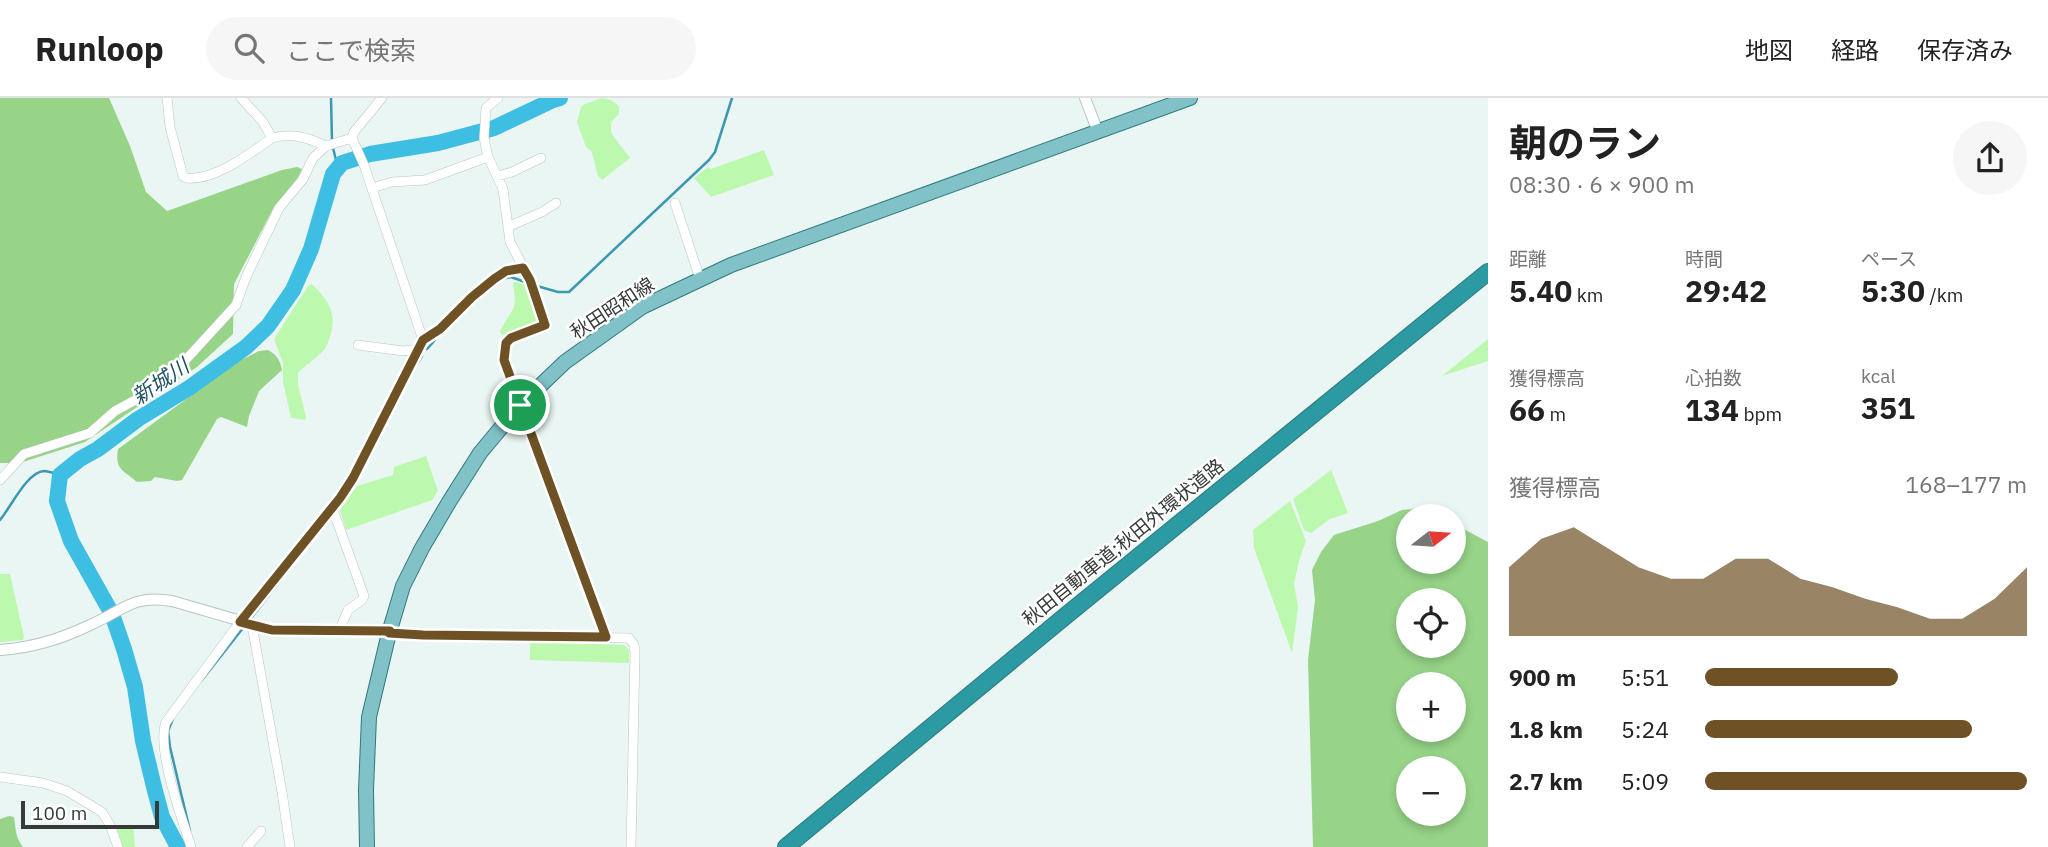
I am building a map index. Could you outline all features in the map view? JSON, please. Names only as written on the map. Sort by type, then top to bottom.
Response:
[{"type":"highway","name":"秋田自動車道;秋田外環状道路","points":[[786,847],[1488,272]]},
{"type":"main road","name":"秋田昭和線","points":[[367,847],[369,717],[403,586],[422,548],[480,453],[520,405],[565,362],[642,307],[731,265],[1190,98]]},
{"type":"street","points":[[167,98],[170,127],[183,176],[186,178],[205,176],[223,169],[272,138],[287,134],[326,146]]},
{"type":"street","points":[[241,98],[263,122],[272,138]]},
{"type":"street","points":[[191,847],[171,778],[162,730],[246,624],[353,478],[421,344],[372,188],[354,141],[354,132],[382,98]]},
{"type":"street","points":[[498,98],[486,108],[484,138],[488,157],[503,189],[510,242],[530,280],[545,325],[511,338],[506,343],[504,360],[606,637]]},
{"type":"street","points":[[1085,98],[1098,132]]},
{"type":"street","points":[[0,480],[24,453],[90,433],[115,411],[150,393],[170,377],[236,305],[246,277],[279,208],[303,179],[313,158],[326,146],[342,141],[354,141]]},
{"type":"street","points":[[372,188],[392,182],[425,180],[488,157]]},
{"type":"street","points":[[498,176],[541,158]]},
{"type":"street","points":[[508,228],[556,203]]},
{"type":"street","points":[[675,203],[700,279]]},
{"type":"street","points":[[358,345],[403,351],[421,344],[494,279],[506,271],[523,268]]},
{"type":"street","points":[[332,507],[364,596],[348,610],[339,631]]},
{"type":"street","points":[[0,650],[36,646],[94,624],[131,602],[159,599],[272,630],[629,638],[634,645],[631,847]]},
{"type":"street","points":[[246,624],[282,792],[290,847]]},
{"type":"street","points":[[0,777],[43,783],[67,791],[102,812],[118,847]]},
{"type":"street","points":[[247,847],[261,831]]},
{"type":"green space","points":[[0,98],[109,98],[146,192],[167,211],[282,170],[297,167],[302,169],[293,188],[273,209],[234,284],[233,334],[197,367],[85,442],[20,463],[0,463]]},
{"type":"green space","points":[[602,98],[619,106],[619,114],[611,122],[611,133],[630,158],[602,180],[577,122],[581,107]]},
{"type":"green space","points":[[764,150],[774,175],[711,197],[694,178],[708,167],[711,169]]},
{"type":"green space","points":[[513,283],[528,286],[541,322],[504,337],[500,332],[513,310]]},
{"type":"green space","points":[[312,284],[328,303],[333,323],[325,349],[298,373],[305,420],[291,418],[283,382],[283,363],[274,339],[308,286]]},
{"type":"green space","points":[[1488,339],[1488,361],[1442,376]]},
{"type":"green space","points":[[268,350],[278,358],[282,370],[259,391],[247,427],[221,417],[217,419],[182,480],[155,477],[151,481],[137,482],[121,469],[118,449],[237,362],[259,351]]},
{"type":"green space","points":[[426,456],[438,491],[432,500],[346,530],[340,510],[357,486],[393,475],[394,467]]},
{"type":"green space","points":[[1331,470],[1348,513],[1330,519],[1311,533],[1304,530],[1293,499]]},
{"type":"green space","points":[[1290,501],[1306,541],[1294,584],[1298,607],[1292,653],[1254,548],[1253,530]]},
{"type":"green space","points":[[1396,513],[1396,574],[1466,574],[1466,530],[1488,542],[1488,847],[1313,847],[1308,660],[1315,600],[1312,570],[1334,535]]},
{"type":"green space","points":[[0,574],[10,574],[23,640],[0,642]]},
{"type":"green space","points":[[530,642],[624,645],[629,650],[629,663],[530,660]]},
{"type":"green space","points":[[14,817],[17,836],[23,847],[0,847],[0,819]]},
{"type":"green space","points":[[116,825],[133,825],[135,847],[123,847]]},
{"type":"waterway","points":[[331,98],[332,141]]},
{"type":"waterway","name":"新城川","points":[[178,847],[162,817],[143,741],[135,687],[112,614],[71,541],[57,501],[60,475],[138,419],[189,388],[246,347],[268,326],[293,290],[311,249],[333,174],[342,163],[370,154],[438,143],[494,128],[560,98]]},
{"type":"waterway","points":[[537,286],[569,292],[709,160],[715,152],[732,98]]},
{"type":"waterway","points":[[333,148],[338,168]]},
{"type":"waterway","points":[[502,279],[511,277],[525,282]]},
{"type":"waterway","points":[[437,337],[443,331]]},
{"type":"waterway","points":[[427,349],[435,340]]},
{"type":"waterway","points":[[409,377],[422,356]]},
{"type":"waterway","points":[[0,520],[32,477],[44,471],[60,475]]},
{"type":"waterway","points":[[252,617],[322,527]]},
{"type":"waterway","points":[[202,680],[243,628]]},
{"type":"waterway","points":[[173,719],[168,731],[170,747],[190,831]]},
{"type":"route","points":[[523,268],[530,280],[545,325],[511,338],[506,343],[504,360],[520,405],[606,637],[272,630],[240,622],[340,498],[353,478],[423,340],[440,329],[494,279],[506,271],[523,268]]}]
